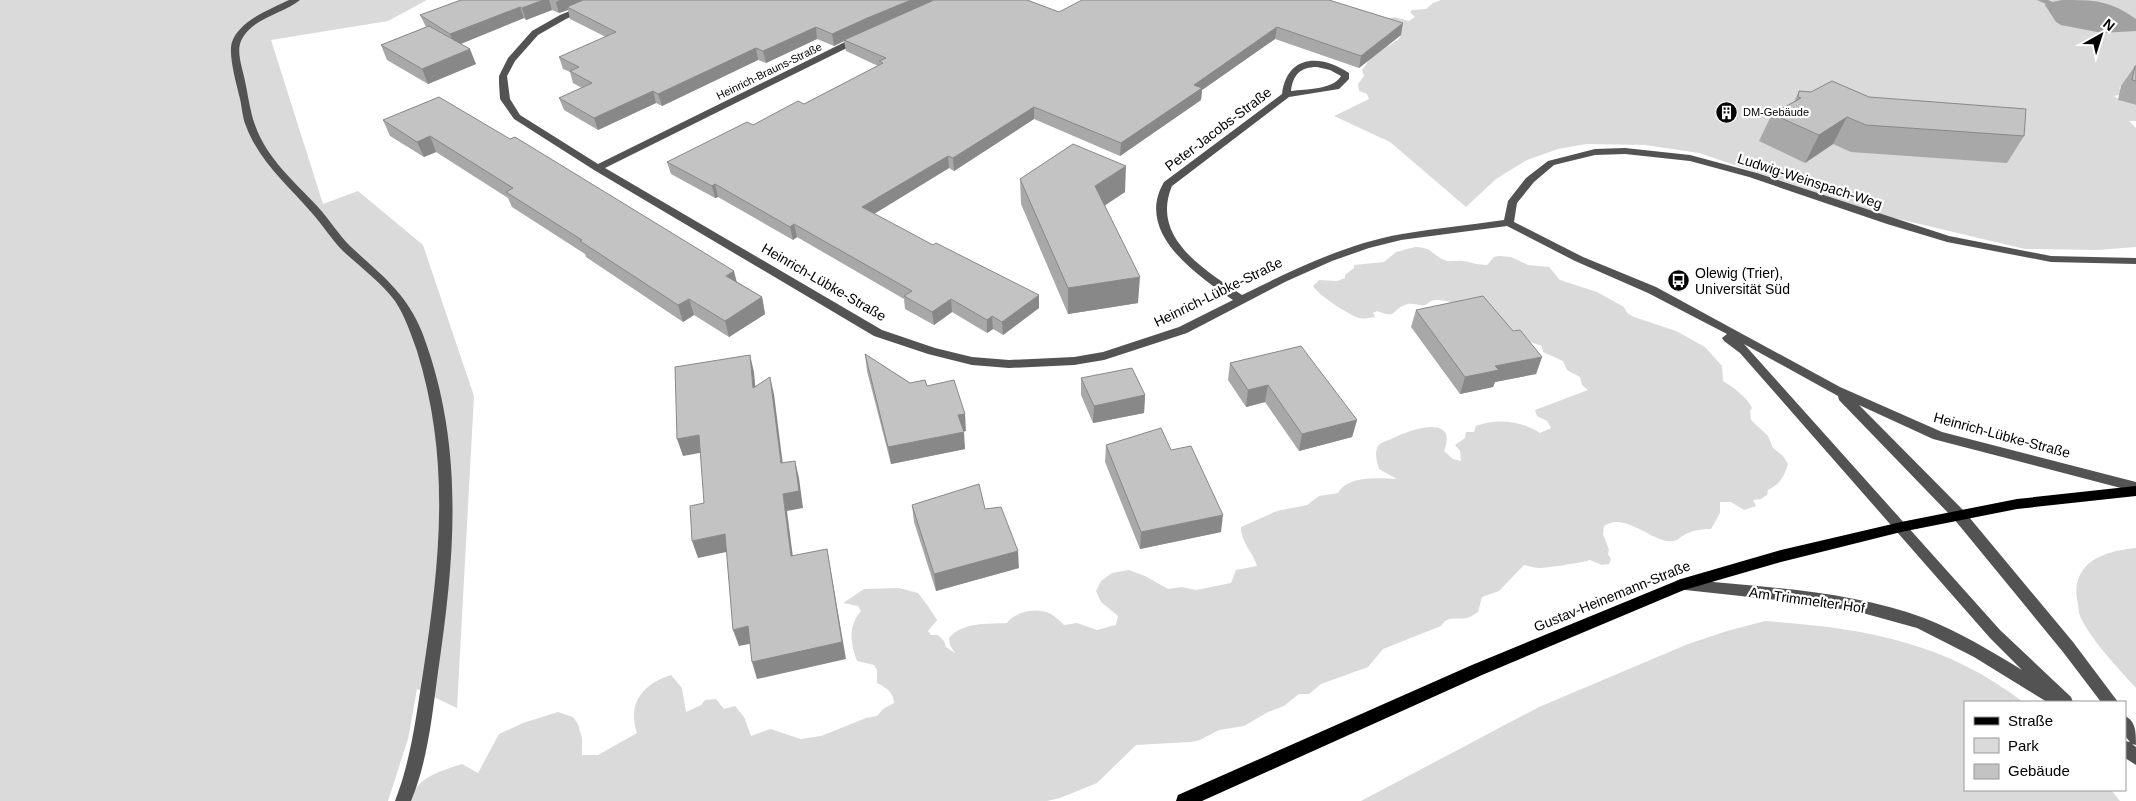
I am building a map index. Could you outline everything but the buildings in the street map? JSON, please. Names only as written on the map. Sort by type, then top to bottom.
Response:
[{"type":"main road","name":"Gustav-Heinemann-Straße","points":[[1184,801],[1477,670],[1681,585],[1781,556],[1901,526],[2017,504],[2136,491]]},
{"type":"street","points":[[296,0],[267,14],[248,27],[235,44],[240,84],[250,126],[275,167],[319,214],[328,229],[398,297],[423,351],[439,402],[444,436],[448,489],[439,626],[418,760],[402,801]]},
{"type":"street","name":"Heinrich-Lübke-Straße","points":[[603,0],[535,33],[511,60],[503,76],[502,83],[505,99],[517,117],[598,168],[878,333],[972,361],[1042,364],[1104,356],[1183,330],[1283,279],[1365,246],[1401,237],[1510,223],[1579,259],[1652,290],[1697,313],[1836,390],[1938,436],[2136,487]]},
{"type":"street","name":"Heinrich-Brauns-Straße","points":[[598,168],[870,34]]},
{"type":"street","name":"Peter-Jacobs-Straße","points":[[1241,300],[1210,278],[1172,242],[1162,221],[1163,197],[1168,184],[1286,95],[1336,87],[1345,79],[1346,75],[1334,67],[1317,63],[1308,64],[1294,72],[1290,77],[1286,95]]},
{"type":"street","name":"Ludwig-Weinspach-Weg","points":[[1510,223],[1512,203],[1530,180],[1551,163],[1595,152],[1625,151],[1690,158],[1753,175],[1890,222],[1947,239],[2051,259],[2136,260]]},
{"type":"street","name":"Heinrich-Lübke-Straße","points":[[1697,313],[1744,350],[1901,526]]},
{"type":"street","name":"Heinrich-Lübke-Straße","points":[[1836,390],[1959,515]]},
{"type":"street","points":[[1959,515],[2068,647],[2109,701]]},
{"type":"street","points":[[1901,526],[1995,634],[2065,701]]},
{"type":"street","name":"Am Trimmelter Hof","points":[[1681,585],[1805,597],[1859,606],[1921,623],[1979,652],[2059,701]]},
{"type":"street","points":[[2126,723],[2136,738]]},
{"type":"street","points":[[2126,749],[2136,757]]},
{"type":"green space","points":[[0,0],[427,0],[388,21],[271,40],[323,204],[358,191],[423,245],[474,396],[457,708],[417,689],[408,739],[388,801],[0,801]]},
{"type":"green space","points":[[1441,0],[2136,0],[2136,87],[2122,86],[2119,88],[2125,94],[2114,96],[2121,101],[2136,105],[2136,121],[2129,121],[2136,128],[2136,247],[2097,250],[2025,249],[1890,217],[1699,153],[1645,145],[1586,144],[1558,149],[1527,160],[1496,179],[1466,207],[1390,142],[1334,116],[1369,99],[1367,94],[1359,91],[1358,84],[1364,76],[1362,70],[1371,57],[1401,36],[1396,35],[1383,20],[1395,17],[1409,21],[1415,17],[1410,12],[1412,10],[1426,9],[1433,3]]},
{"type":"green space","points":[[1415,247],[1425,248],[1447,261],[1487,265],[1494,257],[1499,256],[1511,257],[1528,265],[1549,267],[1560,280],[1597,292],[1624,307],[1627,313],[1634,317],[1676,331],[1705,347],[1722,366],[1723,381],[1747,400],[1752,408],[1750,411],[1751,420],[1768,436],[1773,448],[1783,456],[1788,464],[1779,483],[1768,490],[1767,495],[1761,499],[1753,500],[1756,506],[1744,510],[1731,502],[1720,502],[1720,513],[1711,529],[1691,532],[1673,541],[1660,539],[1636,527],[1619,522],[1604,526],[1603,534],[1611,559],[1609,564],[1602,565],[1590,560],[1544,568],[1524,565],[1499,591],[1482,597],[1478,612],[1470,617],[1446,620],[1441,626],[1383,649],[1368,667],[1321,684],[1309,694],[1299,694],[1284,706],[1268,712],[1244,726],[1219,730],[1200,740],[1191,742],[1136,745],[1097,783],[1060,798],[1047,801],[408,801],[424,780],[437,773],[462,764],[478,773],[499,734],[523,723],[558,712],[573,717],[578,724],[582,738],[582,755],[598,755],[637,733],[634,713],[640,696],[652,684],[671,675],[682,688],[686,712],[701,705],[705,700],[716,699],[724,709],[735,706],[744,717],[751,736],[770,729],[801,739],[821,736],[866,718],[877,716],[883,709],[894,703],[893,696],[889,691],[877,683],[877,670],[874,665],[857,661],[853,648],[852,629],[861,611],[858,606],[843,603],[864,589],[899,588],[918,593],[937,620],[928,631],[931,635],[938,635],[944,641],[946,647],[955,653],[950,645],[949,638],[954,633],[968,626],[1007,623],[1027,611],[1039,611],[1053,615],[1064,625],[1077,623],[1097,630],[1116,625],[1118,616],[1101,602],[1096,591],[1101,581],[1112,573],[1129,570],[1145,576],[1168,589],[1182,587],[1196,590],[1231,583],[1236,570],[1257,566],[1245,543],[1241,527],[1277,511],[1307,505],[1319,496],[1338,493],[1343,487],[1356,480],[1373,478],[1397,479],[1379,469],[1376,452],[1378,446],[1384,442],[1419,429],[1438,428],[1444,431],[1447,439],[1444,451],[1453,459],[1461,461],[1460,451],[1455,445],[1465,438],[1466,432],[1474,432],[1476,426],[1493,422],[1509,422],[1517,423],[1540,433],[1551,428],[1547,421],[1537,416],[1535,410],[1588,390],[1582,385],[1580,377],[1567,370],[1563,361],[1543,352],[1542,346],[1530,342],[1519,330],[1506,330],[1466,299],[1455,303],[1436,300],[1425,305],[1408,304],[1391,314],[1377,311],[1373,313],[1375,317],[1359,318],[1334,304],[1313,286],[1319,280],[1337,281],[1345,278],[1345,275],[1354,268],[1354,265],[1384,262],[1396,252]]},
{"type":"green space","points":[[2136,548],[2136,688],[2105,654],[2085,625],[2079,613],[2077,590],[2078,579],[2083,569],[2091,562],[2111,552]]},
{"type":"green space","points":[[1765,621],[1801,624],[1868,634],[1901,641],[1932,651],[1993,681],[2022,701],[1964,701],[1964,791],[2112,791],[2120,801],[1361,801],[1539,707],[1688,644]]},
{"type":"shaded area","points":[[2062,0],[2101,2],[2118,8],[2136,19],[2136,31],[2102,33],[2061,25],[2056,22],[2045,5]]},
{"type":"waterway","points":[[2041,0],[2060,7]]},
{"type":"place","name":"DM-Gebäude","points":[[1727,112]]},
{"type":"place","name":"Olewig (Trier), Universität Süd","points":[[1679,281]]}]
